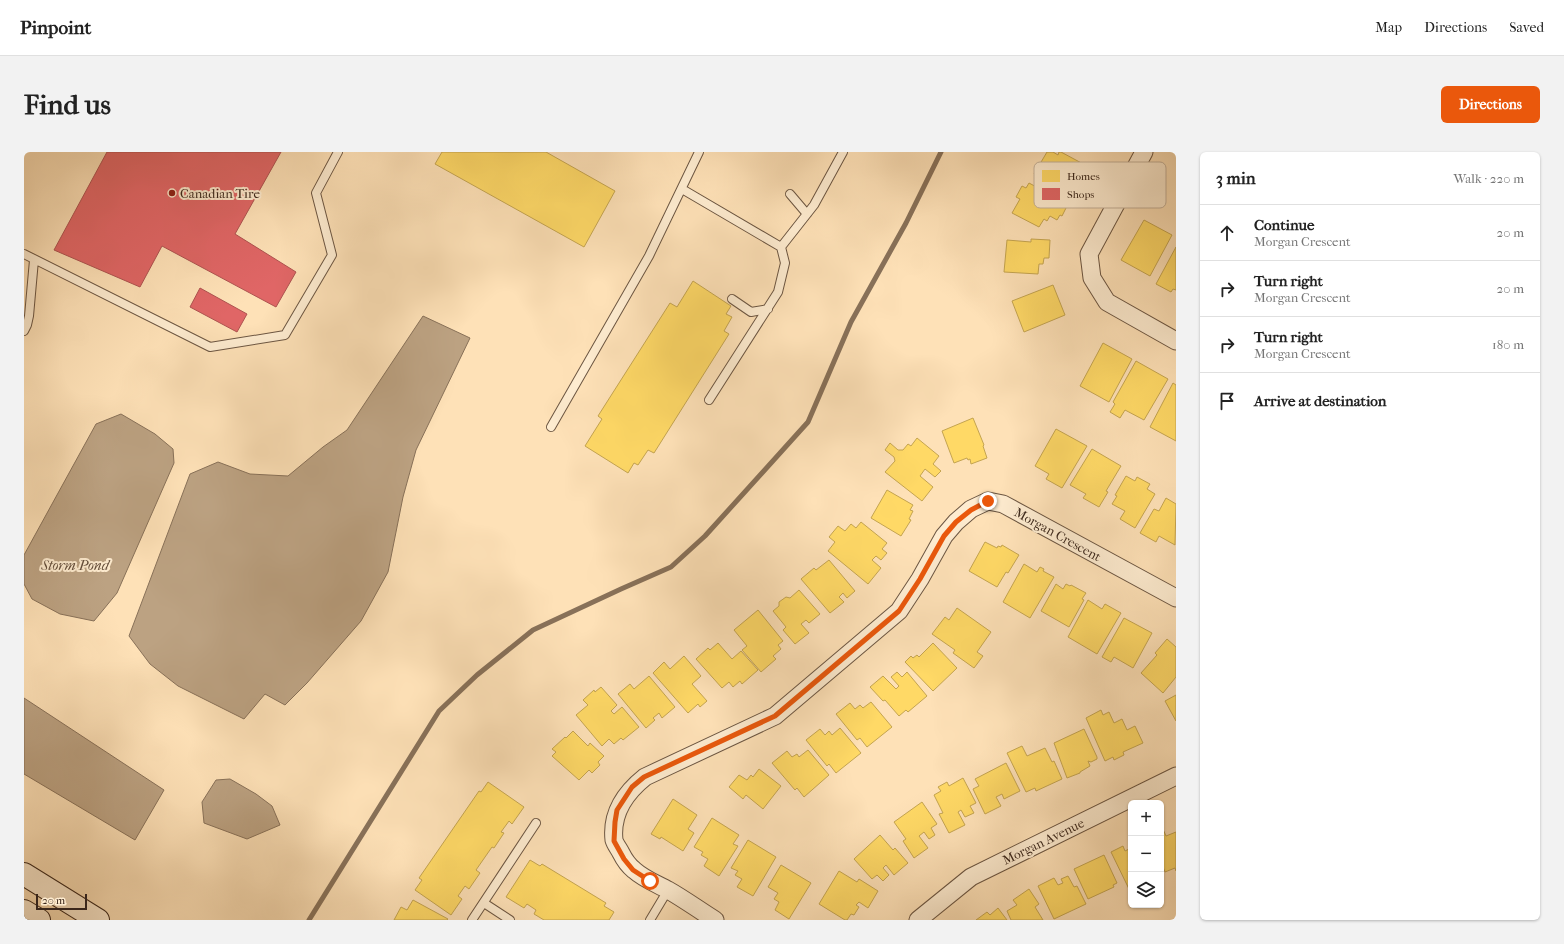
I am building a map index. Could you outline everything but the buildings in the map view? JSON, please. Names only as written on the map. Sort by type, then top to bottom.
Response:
[{"type":"main road","points":[[24,874],[98,920]]},
{"type":"main road","points":[[24,911],[38,920]]},
{"type":"street","points":[[1139,162],[1144,152]]},
{"type":"street","points":[[1114,208],[1089,254],[1092,278],[1107,302],[1176,341]]},
{"type":"street","name":"Morgan Crescent","points":[[715,920],[633,870],[624,859],[614,841],[617,810],[632,787],[644,777],[775,716],[899,611],[920,579],[944,536],[956,522],[971,510],[988,501],[1003,504],[1176,598]]},
{"type":"street","name":"Morgan Avenue","points":[[918,920],[971,877],[1176,776]]},
{"type":"lane","points":[[24,254],[210,347],[285,335],[332,255],[316,193],[338,152]]},
{"type":"lane","points":[[551,427],[648,256],[699,152]]},
{"type":"lane","points":[[781,246],[814,205],[843,152]]},
{"type":"lane","points":[[682,189],[781,246],[786,263],[778,292],[709,400]]},
{"type":"lane","points":[[790,194],[807,214]]},
{"type":"lane","points":[[24,332],[29,316],[27,297],[34,260]]},
{"type":"lane","points":[[732,299],[751,312],[768,309]]},
{"type":"lane","points":[[472,920],[536,823]]},
{"type":"lane","points":[[650,920],[668,890]]},
{"type":"lane","points":[[484,903],[510,920]]},
{"type":"water","points":[[423,316],[470,338],[416,450],[403,497],[388,572],[361,621],[307,683],[285,705],[265,694],[244,719],[178,686],[150,664],[129,636],[190,474],[218,462],[250,474],[288,476],[323,447],[347,430]]},
{"type":"water","name":"Storm Pond","points":[[121,414],[155,434],[173,449],[174,463],[117,593],[94,621],[60,614],[32,599],[24,584],[24,555],[96,424]]},
{"type":"water","points":[[24,698],[164,790],[135,840],[24,774]]},
{"type":"water","points":[[230,779],[256,794],[272,806],[280,825],[247,839],[204,823],[202,802],[216,780]]},
{"type":"waterway","points":[[309,920],[439,711],[477,675],[533,630],[671,567],[705,536],[808,422],[851,322],[906,223],[941,152]]},
{"type":"place","name":"Canadian Tire","points":[[172,193]]},
{"type":"route","points":[[650,881],[633,870],[624,859],[614,841],[617,810],[632,787],[644,777],[775,716],[899,611],[920,579],[944,536],[956,522],[971,510],[988,501]]}]
